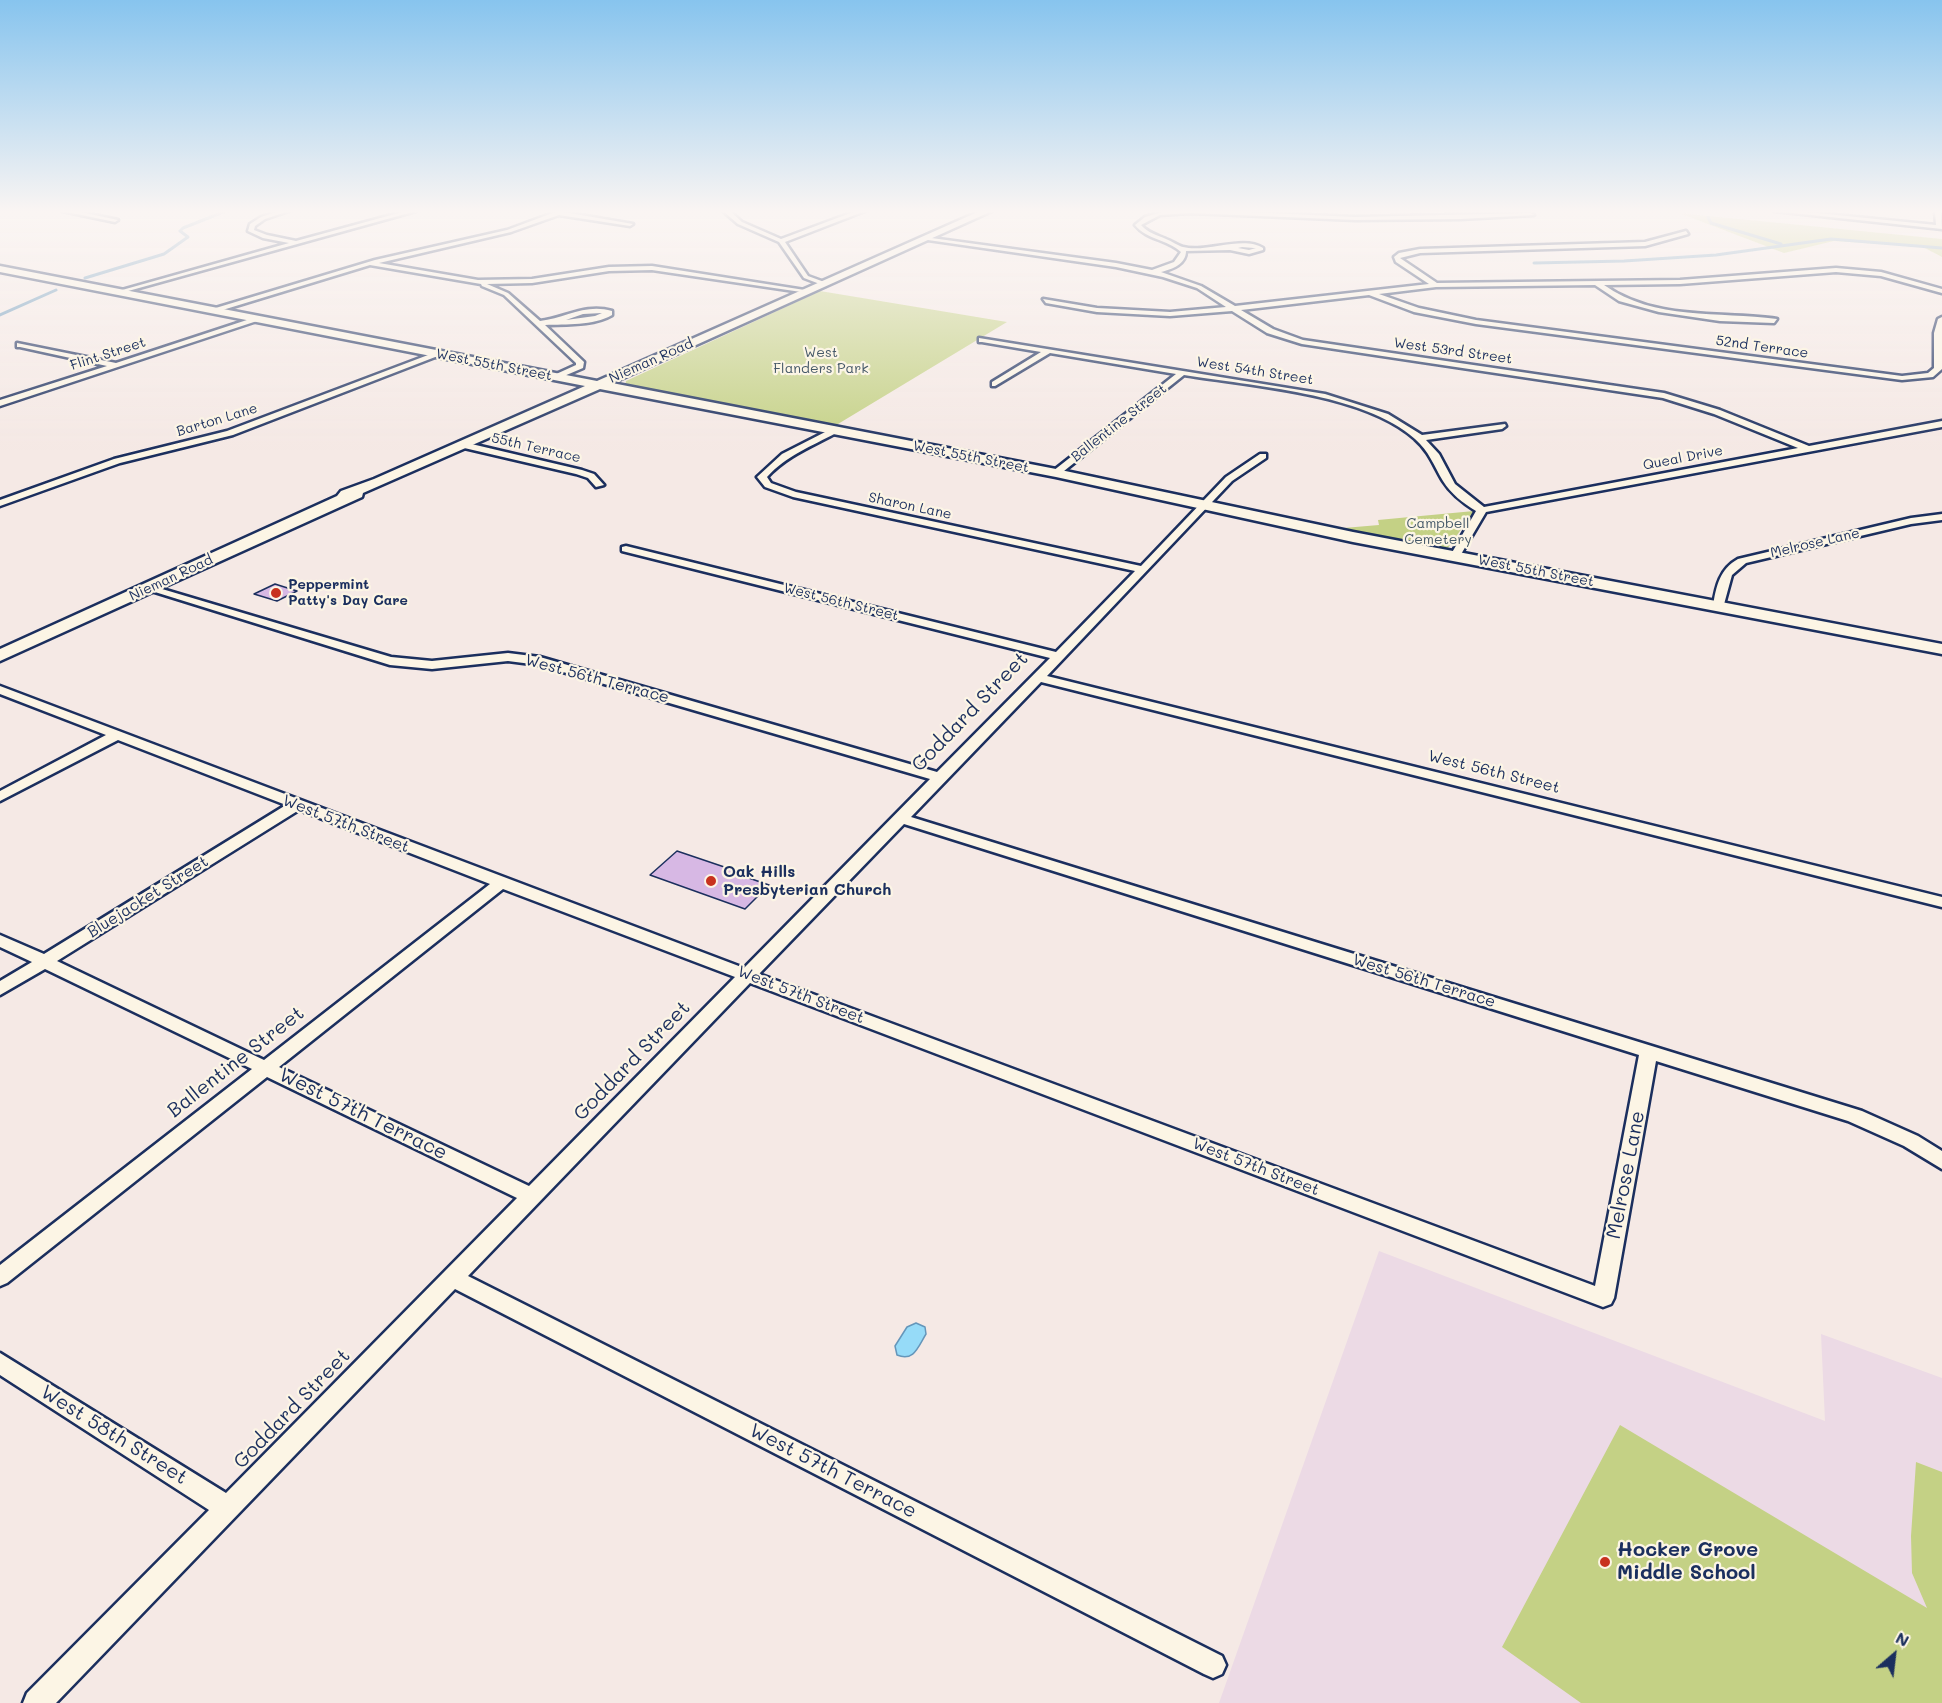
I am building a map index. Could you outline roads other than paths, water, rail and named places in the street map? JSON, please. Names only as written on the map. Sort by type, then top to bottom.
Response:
[{"type":"street","name":"West 55th Street","points":[[110,290],[1056,474],[1353,537],[1942,649]]},
{"type":"street","points":[[118,292],[124,290]]},
{"type":"street","points":[[213,310],[278,290]]},
{"type":"street","points":[[498,290],[506,294],[580,362],[580,366],[557,377]]},
{"type":"street","points":[[506,294],[513,290]]},
{"type":"street","name":"West 53rd Street","points":[[1206,290],[1270,330],[1302,342],[1664,396],[1717,412],[1806,448]]},
{"type":"street","points":[[1046,301],[1097,310],[1146,314],[1236,308],[1381,290]]},
{"type":"street","points":[[1608,290],[1623,300],[1642,306],[1742,320],[1774,321]]},
{"type":"street","name":"Nieman Road","points":[[0,656],[342,499],[808,291]]},
{"type":"street","name":"52nd Terrace","points":[[1366,292],[1417,310],[1460,320],[1854,374],[1918,378],[1930,375],[1938,369],[1940,349]]},
{"type":"street","points":[[538,324],[605,316],[609,313],[601,310],[585,312],[556,321]]},
{"type":"street","points":[[1940,349],[1938,333],[1942,319]]},
{"type":"street","name":"Flint Street","points":[[0,403],[259,320]]},
{"type":"street","name":"West 54th Street","points":[[982,340],[1286,389],[1342,402],[1384,417],[1420,438],[1434,453],[1445,478],[1455,490],[1482,510]]},
{"type":"street","points":[[20,345],[116,365]]},
{"type":"street","points":[[995,384],[1048,351]]},
{"type":"street","name":"Barton Lane","points":[[0,503],[117,461],[230,433],[439,354]]},
{"type":"street","name":"Ballentine Street","points":[[1056,474],[1182,373]]},
{"type":"street","name":"Queal Drive","points":[[1482,510],[1942,424]]},
{"type":"street","points":[[1420,438],[1502,426]]},
{"type":"street","name":"Sharon Lane","points":[[833,431],[778,461],[762,477],[768,485],[793,494],[1140,569]]},
{"type":"street","name":"55th Terrace","points":[[463,445],[579,472],[591,476],[598,485]]},
{"type":"street","name":"Goddard Street","points":[[37,1703],[1056,656],[1137,576],[1140,569],[1229,479],[1263,456]]},
{"type":"street","points":[[1455,556],[1482,510]]},
{"type":"street","name":"Melrose Lane","points":[[1719,606],[1724,576],[1735,564],[1742,561],[1942,516]]},
{"type":"street","name":"West 56th Street","points":[[626,549],[1056,656]]},
{"type":"street","name":"West 56th Terrace","points":[[148,588],[390,661],[432,665],[508,657],[540,661],[938,777]]},
{"type":"street","name":"West 56th Street","points":[[1037,677],[1942,902]]},
{"type":"street","name":"West 57th Street","points":[[0,690],[501,884],[1603,1298]]},
{"type":"street","points":[[0,797],[117,735]]},
{"type":"street","name":"Bluejacket Street","points":[[0,988],[297,805]]},
{"type":"street","name":"West 56th Terrace","points":[[899,818],[1855,1116],[1911,1141],[1942,1161]]},
{"type":"street","name":"Ballentine Street","points":[[0,1277],[501,884]]},
{"type":"street","name":"West 57th Terrace","points":[[0,940],[531,1196]]},
{"type":"street","name":"Melrose Lane","points":[[1603,1298],[1649,1052]]},
{"type":"street","name":"West 57th Terrace","points":[[453,1278],[1213,1665]]},
{"type":"street","name":"West 58th Street","points":[[0,1363],[228,1508]]},
{"type":"water","points":[[916,1323],[925,1327],[926,1334],[912,1355],[903,1357],[897,1355],[895,1346],[907,1327]]},
{"type":"waterway","points":[[0,315],[55,290]]},
{"type":"place","name":"Peppermint Patty's Day Care","points":[[276,593]]},
{"type":"place","name":"Oak Hills Presbyterian Church","points":[[711,881]]},
{"type":"place","name":"Hocker Grove Middle School","points":[[1605,1562]]},
{"type":"park label","name":"West Flanders Park","points":[[821,362]]},
{"type":"park label","name":"Campbell Cemetery","points":[[1438,532]]}]
